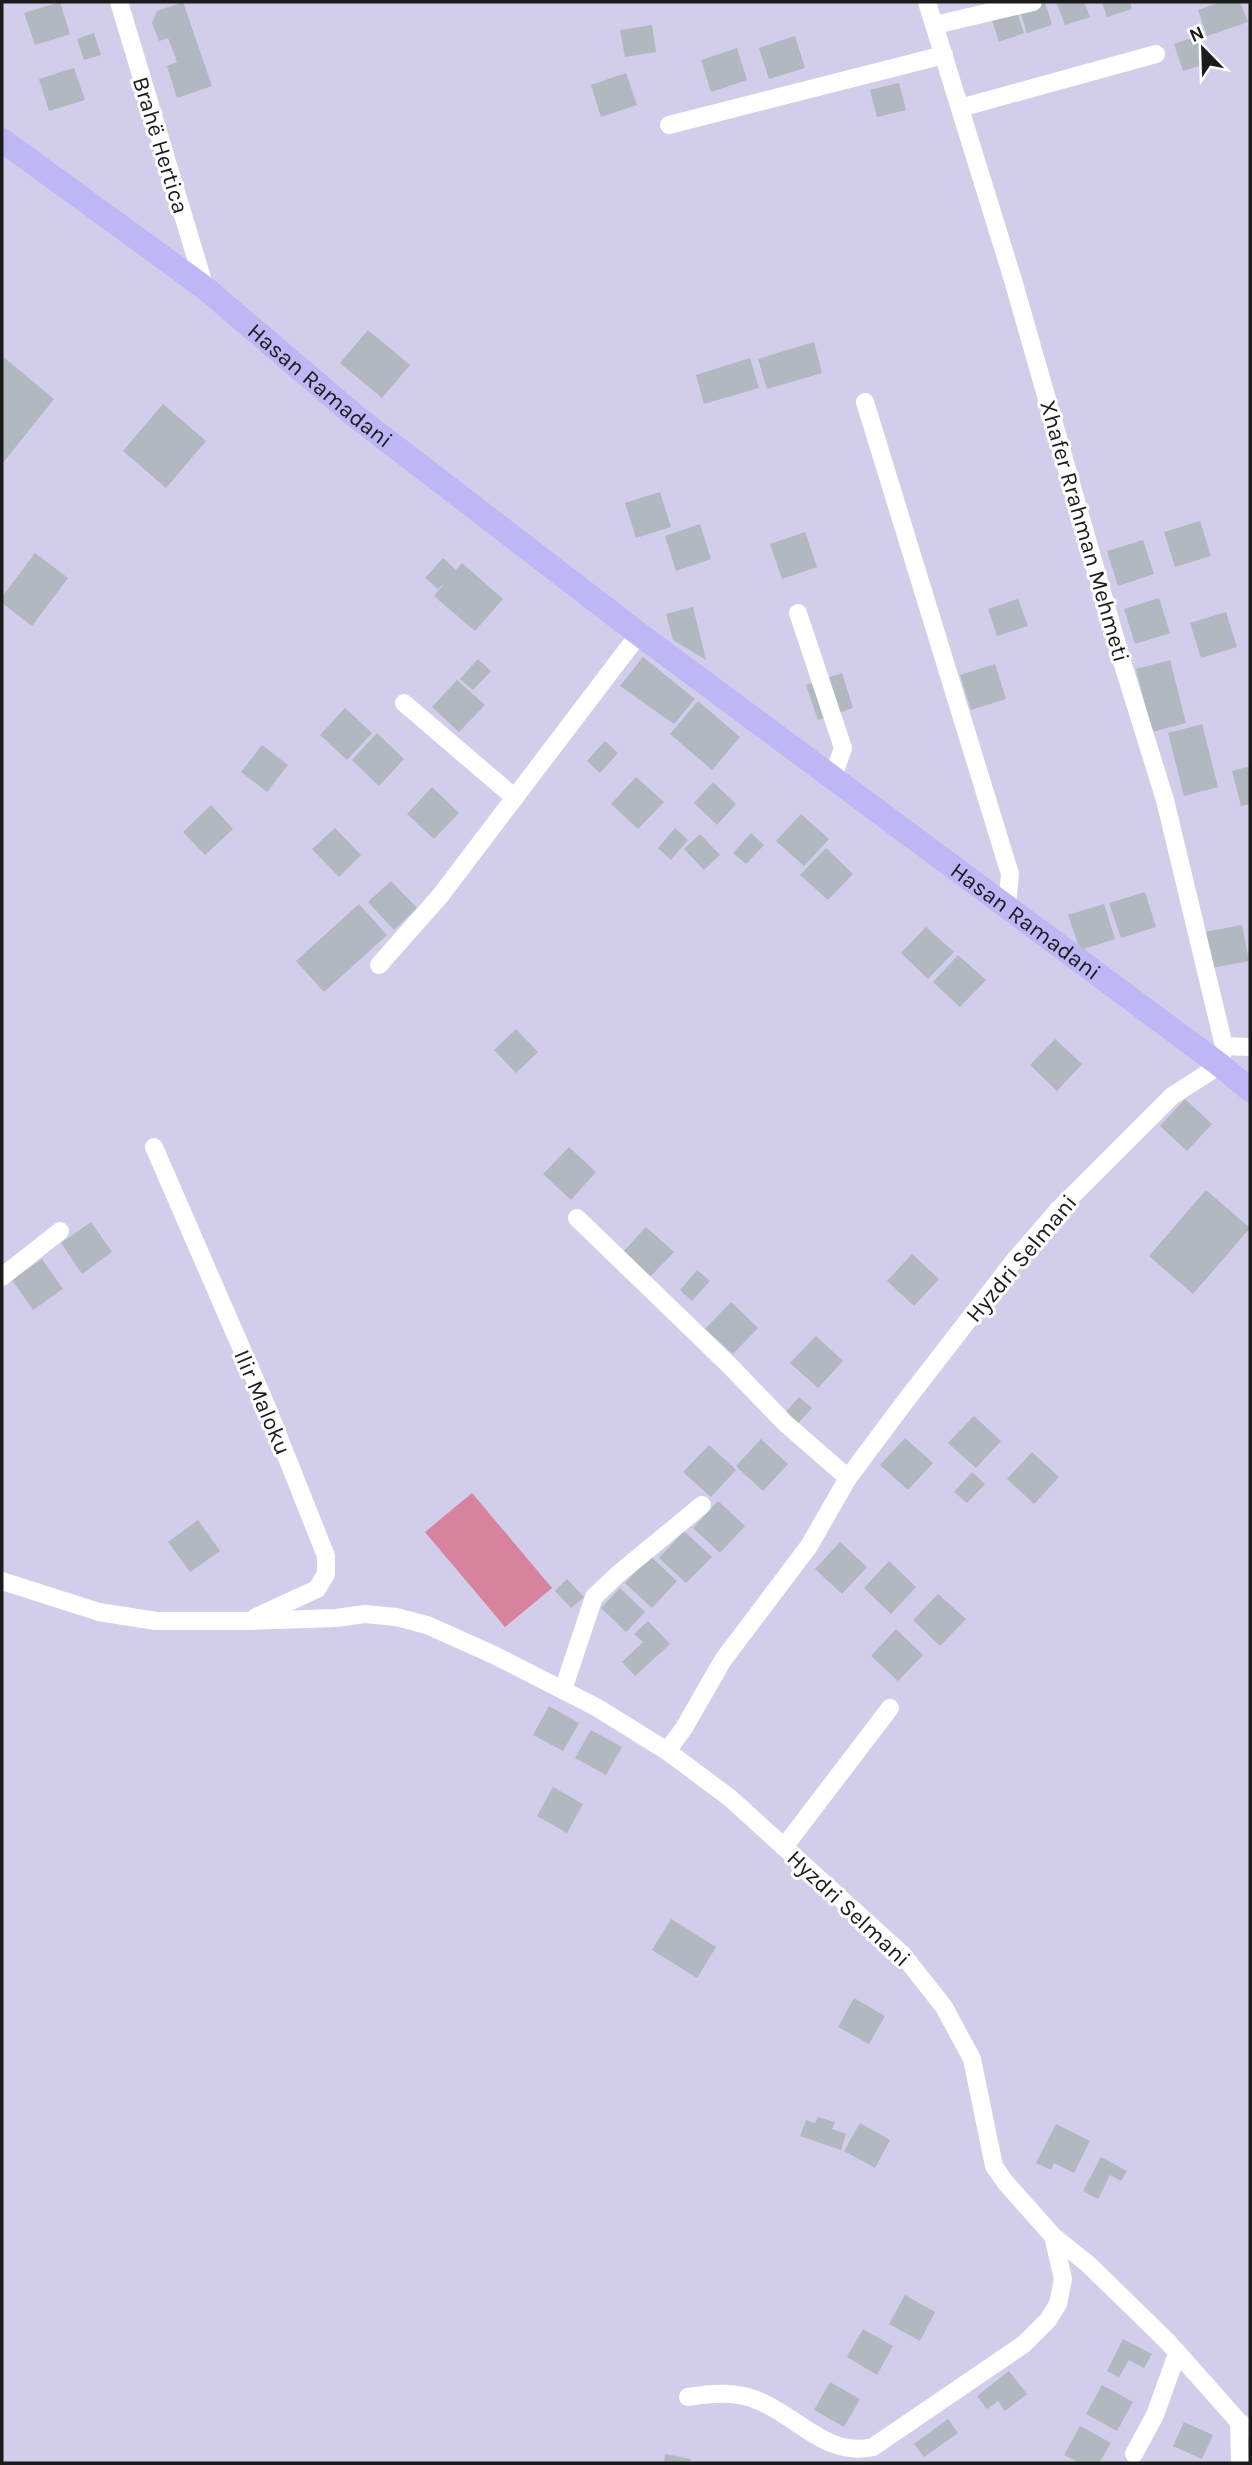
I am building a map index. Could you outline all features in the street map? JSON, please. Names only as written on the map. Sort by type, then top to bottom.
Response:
[{"type":"main road","name":"Hasan Ramadani","points":[[2,141],[205,288],[354,415],[639,634],[1007,906],[1222,1056],[1250,1090]]},
{"type":"street","name":"Brahë Hertica","points":[[119,2],[205,288]]},
{"type":"street","name":"Xhafer Rrahman Mehmeti","points":[[927,2],[1056,428],[1120,654],[1166,800],[1222,1056]]},
{"type":"street","points":[[935,25],[1033,2]]},
{"type":"street","points":[[960,108],[1156,54]]},
{"type":"street","points":[[670,125],[944,55]]},
{"type":"street","points":[[865,402],[1010,874],[1007,906]]},
{"type":"street","points":[[798,613],[843,748],[833,777]]},
{"type":"street","points":[[379,965],[440,896],[639,634]]},
{"type":"street","points":[[404,703],[515,798]]},
{"type":"street","points":[[1222,1056],[1250,1047]]},
{"type":"street","name":"Hyzdri Selmani","points":[[1222,1056],[1172,1096],[1059,1209],[963,1326],[848,1478],[808,1546],[723,1660],[684,1728],[667,1751],[730,1798],[904,1955],[944,2007],[972,2059],[994,2166],[1053,2236],[1088,2264],[1168,2342],[1245,2425]]},
{"type":"street","name":"Ilir Maloku","points":[[154,1147],[267,1405],[326,1556],[326,1574],[317,1589],[249,1621]]},
{"type":"street","points":[[577,1218],[785,1423],[848,1478]]},
{"type":"street","points":[[2,1277],[60,1231]]},
{"type":"street","points":[[563,1690],[594,1597],[702,1505]]},
{"type":"street","name":"Ilir Maloku","points":[[2,1580],[71,1604],[127,1618],[185,1622],[336,1618],[365,1614],[396,1617],[461,1639],[596,1707],[667,1751]]},
{"type":"street","points":[[784,1847],[890,1709]]},
{"type":"street","points":[[688,2397],[717,2393],[746,2397],[790,2418],[834,2446],[860,2450],[873,2447],[1024,2344],[1048,2320],[1058,2304],[1063,2279],[1053,2236]]},
{"type":"street","points":[[1134,2454],[1155,2415],[1177,2354]]},
{"type":"street","points":[[1240,2463],[1245,2425]]},
{"type":"shaded area","points":[[2,2],[1250,2],[1250,2463],[2,2463]]},
{"type":"shaded area","points":[[472,1493],[552,1588],[505,1627],[425,1532]]},
{"type":"building","points":[[60,2],[70,34],[35,45],[24,13]]},
{"type":"building","points":[[183,2],[212,86],[177,98],[167,66],[177,62],[168,38],[159,41],[152,23],[157,11]]},
{"type":"building","points":[[1045,2],[1052,25],[1027,33],[1018,5]]},
{"type":"building","points":[[1056,2],[1084,2],[1090,17],[1065,25]]},
{"type":"building","points":[[1102,2],[1130,2],[1132,9],[1107,17]]},
{"type":"building","points":[[1220,2],[1240,2],[1248,22],[1207,36],[1198,10]]},
{"type":"building","points":[[1015,6],[1024,33],[999,42],[990,14]]},
{"type":"building","points":[[652,25],[656,52],[625,57],[620,30]]},
{"type":"building","points":[[94,33],[101,55],[84,60],[77,39]]},
{"type":"building","points":[[1199,35],[1208,63],[1183,71],[1174,44]]},
{"type":"building","points":[[795,36],[805,68],[769,79],[759,48]]},
{"type":"building","points":[[737,48],[747,80],[711,92],[701,60]]},
{"type":"building","points":[[74,68],[85,100],[49,111],[39,79]]},
{"type":"building","points":[[626,73],[637,105],[601,117],[591,85]]},
{"type":"building","points":[[899,83],[906,110],[877,117],[870,90]]},
{"type":"building","points":[[368,330],[410,365],[382,398],[340,363]]},
{"type":"building","points":[[814,342],[822,373],[767,389],[758,359]]},
{"type":"building","points":[[2,356],[54,399],[2,464]]},
{"type":"building","points":[[750,358],[759,388],[704,404],[696,375]]},
{"type":"building","points":[[163,404],[206,441],[166,488],[123,451]]},
{"type":"building","points":[[660,492],[671,527],[636,538],[625,503]]},
{"type":"building","points":[[1200,521],[1211,556],[1175,567],[1164,532]]},
{"type":"building","points":[[700,524],[711,559],[676,571],[665,536]]},
{"type":"building","points":[[805,532],[817,567],[782,579],[770,544]]},
{"type":"building","points":[[1143,540],[1154,574],[1118,586],[1107,551]]},
{"type":"building","points":[[35,553],[68,578],[32,626],[2,603],[2,597]]},
{"type":"building","points":[[443,558],[456,570],[462,563],[503,599],[475,631],[434,596],[446,582],[438,589],[425,578]]},
{"type":"building","points":[[1159,598],[1170,633],[1135,644],[1124,609]]},
{"type":"building","points":[[1018,599],[1028,626],[997,636],[988,609]]},
{"type":"building","points":[[693,607],[706,660],[673,640],[666,614]]},
{"type":"building","points":[[1226,612],[1237,647],[1201,658],[1190,623]]},
{"type":"building","points":[[643,657],[695,699],[674,724],[620,686]]},
{"type":"building","points":[[478,659],[491,671],[473,690],[460,679]]},
{"type":"building","points":[[1170,660],[1186,723],[1152,732],[1136,669]]},
{"type":"building","points":[[995,664],[1006,699],[971,710],[960,675]]},
{"type":"building","points":[[842,673],[853,708],[818,720],[806,685]]},
{"type":"building","points":[[457,680],[485,705],[459,732],[432,707]]},
{"type":"building","points":[[698,701],[740,737],[712,770],[670,734]]},
{"type":"building","points":[[345,708],[372,733],[347,760],[320,735]]},
{"type":"building","points":[[1202,724],[1218,787],[1184,796],[1168,733]]},
{"type":"building","points":[[377,733],[404,759],[379,786],[352,760]]},
{"type":"building","points":[[605,741],[618,753],[600,773],[587,761]]},
{"type":"building","points":[[262,745],[288,765],[267,792],[241,772]]},
{"type":"building","points":[[1250,766],[1250,804],[1241,806],[1232,771]]},
{"type":"building","points":[[636,777],[664,802],[638,829],[611,804]]},
{"type":"building","points":[[713,782],[736,804],[717,825],[694,803]]},
{"type":"building","points":[[432,787],[459,813],[434,839],[407,814]]},
{"type":"building","points":[[211,805],[233,829],[205,855],[183,832]]},
{"type":"building","points":[[801,814],[829,839],[804,866],[776,841]]},
{"type":"building","points":[[335,828],[361,855],[339,877],[312,849]]},
{"type":"building","points":[[675,828],[688,840],[671,860],[658,848]]},
{"type":"building","points":[[751,833],[764,845],[746,864],[733,853]]},
{"type":"building","points":[[700,834],[720,855],[704,870],[684,849]]},
{"type":"building","points":[[826,848],[853,874],[828,900],[800,875]]},
{"type":"building","points":[[391,881],[417,908],[394,930],[368,902]]},
{"type":"building","points":[[1145,892],[1156,927],[1121,938],[1109,903]]},
{"type":"building","points":[[359,904],[387,935],[324,992],[296,961]]},
{"type":"building","points":[[1104,904],[1115,939],[1080,950],[1068,915]]},
{"type":"building","points":[[1242,925],[1249,961],[1212,968],[1205,932]]},
{"type":"building","points":[[926,927],[954,952],[928,979],[901,953]]},
{"type":"building","points":[[958,955],[986,980],[960,1007],[933,982]]},
{"type":"building","points":[[516,1029],[538,1052],[516,1073],[494,1050]]},
{"type":"building","points":[[1055,1039],[1082,1064],[1057,1091],[1030,1065]]},
{"type":"building","points":[[1185,1099],[1212,1124],[1187,1151],[1160,1126]]},
{"type":"building","points":[[569,1147],[596,1172],[571,1200],[543,1174]]},
{"type":"building","points":[[1206,1190],[1250,1228],[1193,1294],[1149,1256]]},
{"type":"building","points":[[91,1222],[112,1252],[82,1274],[61,1243]]},
{"type":"building","points":[[646,1227],[674,1252],[648,1279],[621,1254]]},
{"type":"building","points":[[912,1254],[939,1279],[914,1306],[887,1281]]},
{"type":"building","points":[[42,1259],[63,1289],[33,1310],[12,1280]]},
{"type":"building","points":[[697,1270],[710,1281],[692,1301],[680,1290]]},
{"type":"building","points":[[731,1302],[758,1328],[733,1354],[705,1329]]},
{"type":"building","points":[[816,1336],[843,1361],[818,1388],[790,1363]]},
{"type":"building","points":[[799,1397],[812,1408],[794,1428],[781,1417]]},
{"type":"building","points":[[974,1416],[1001,1441],[976,1468],[948,1443]]},
{"type":"building","points":[[905,1438],[933,1463],[908,1490],[880,1465]]},
{"type":"building","points":[[761,1439],[788,1464],[763,1491],[736,1466]]},
{"type":"building","points":[[709,1445],[736,1470],[711,1497],[683,1472]]},
{"type":"building","points":[[1032,1452],[1059,1477],[1034,1504],[1007,1479]]},
{"type":"building","points":[[972,1472],[985,1484],[967,1503],[954,1492]]},
{"type":"building","points":[[718,1501],[745,1526],[720,1553],[693,1528]]},
{"type":"building","points":[[198,1520],[220,1551],[190,1572],[168,1542]]},
{"type":"building","points":[[684,1531],[712,1557],[686,1583],[659,1558]]},
{"type":"building","points":[[840,1542],[867,1567],[842,1594],[815,1569]]},
{"type":"building","points":[[650,1556],[677,1581],[652,1608],[625,1583]]},
{"type":"building","points":[[889,1561],[916,1587],[891,1614],[864,1588]]},
{"type":"building","points":[[567,1579],[584,1597],[571,1608],[555,1591]]},
{"type":"building","points":[[620,1588],[645,1612],[626,1632],[601,1608]]},
{"type":"building","points":[[938,1594],[966,1619],[940,1646],[913,1620]]},
{"type":"building","points":[[648,1621],[670,1644],[635,1676],[622,1662],[643,1642],[634,1634]]},
{"type":"building","points":[[896,1629],[923,1655],[898,1681],[871,1656]]},
{"type":"building","points":[[549,1706],[579,1723],[563,1751],[533,1735]]},
{"type":"building","points":[[591,1730],[622,1747],[606,1775],[575,1758]]},
{"type":"building","points":[[553,1787],[583,1804],[567,1833],[537,1816]]},
{"type":"building","points":[[671,1919],[716,1947],[697,1978],[652,1950]]},
{"type":"building","points":[[854,1998],[885,2016],[869,2044],[838,2027]]},
{"type":"building","points":[[818,2117],[835,2122],[832,2129],[846,2134],[841,2150],[800,2136],[806,2120],[815,2123]]},
{"type":"building","points":[[860,2123],[890,2140],[875,2168],[844,2151]]},
{"type":"building","points":[[1056,2124],[1090,2141],[1074,2173],[1054,2163],[1051,2170],[1036,2163]]},
{"type":"building","points":[[1101,2157],[1127,2171],[1121,2181],[1110,2175],[1098,2199],[1083,2191]]},
{"type":"building","points":[[905,2295],[935,2312],[920,2341],[889,2324]]},
{"type":"building","points":[[863,2329],[893,2346],[877,2375],[847,2357]]},
{"type":"building","points":[[1123,2339],[1152,2354],[1144,2368],[1129,2360],[1119,2377],[1107,2371]]},
{"type":"building","points":[[1009,2371],[1027,2394],[1005,2411],[998,2401],[987,2409],[977,2396]]},
{"type":"building","points":[[830,2382],[860,2399],[844,2427],[814,2410]]},
{"type":"building","points":[[1102,2385],[1133,2402],[1117,2431],[1086,2414]]},
{"type":"building","points":[[948,2419],[958,2433],[924,2457],[914,2444]]},
{"type":"building","points":[[1184,2422],[1213,2435],[1202,2459],[1173,2446]]},
{"type":"building","points":[[1080,2426],[1111,2443],[1099,2463],[1080,2463],[1064,2455]]},
{"type":"building","points":[[665,2454],[691,2459],[690,2463],[664,2463]]}]
